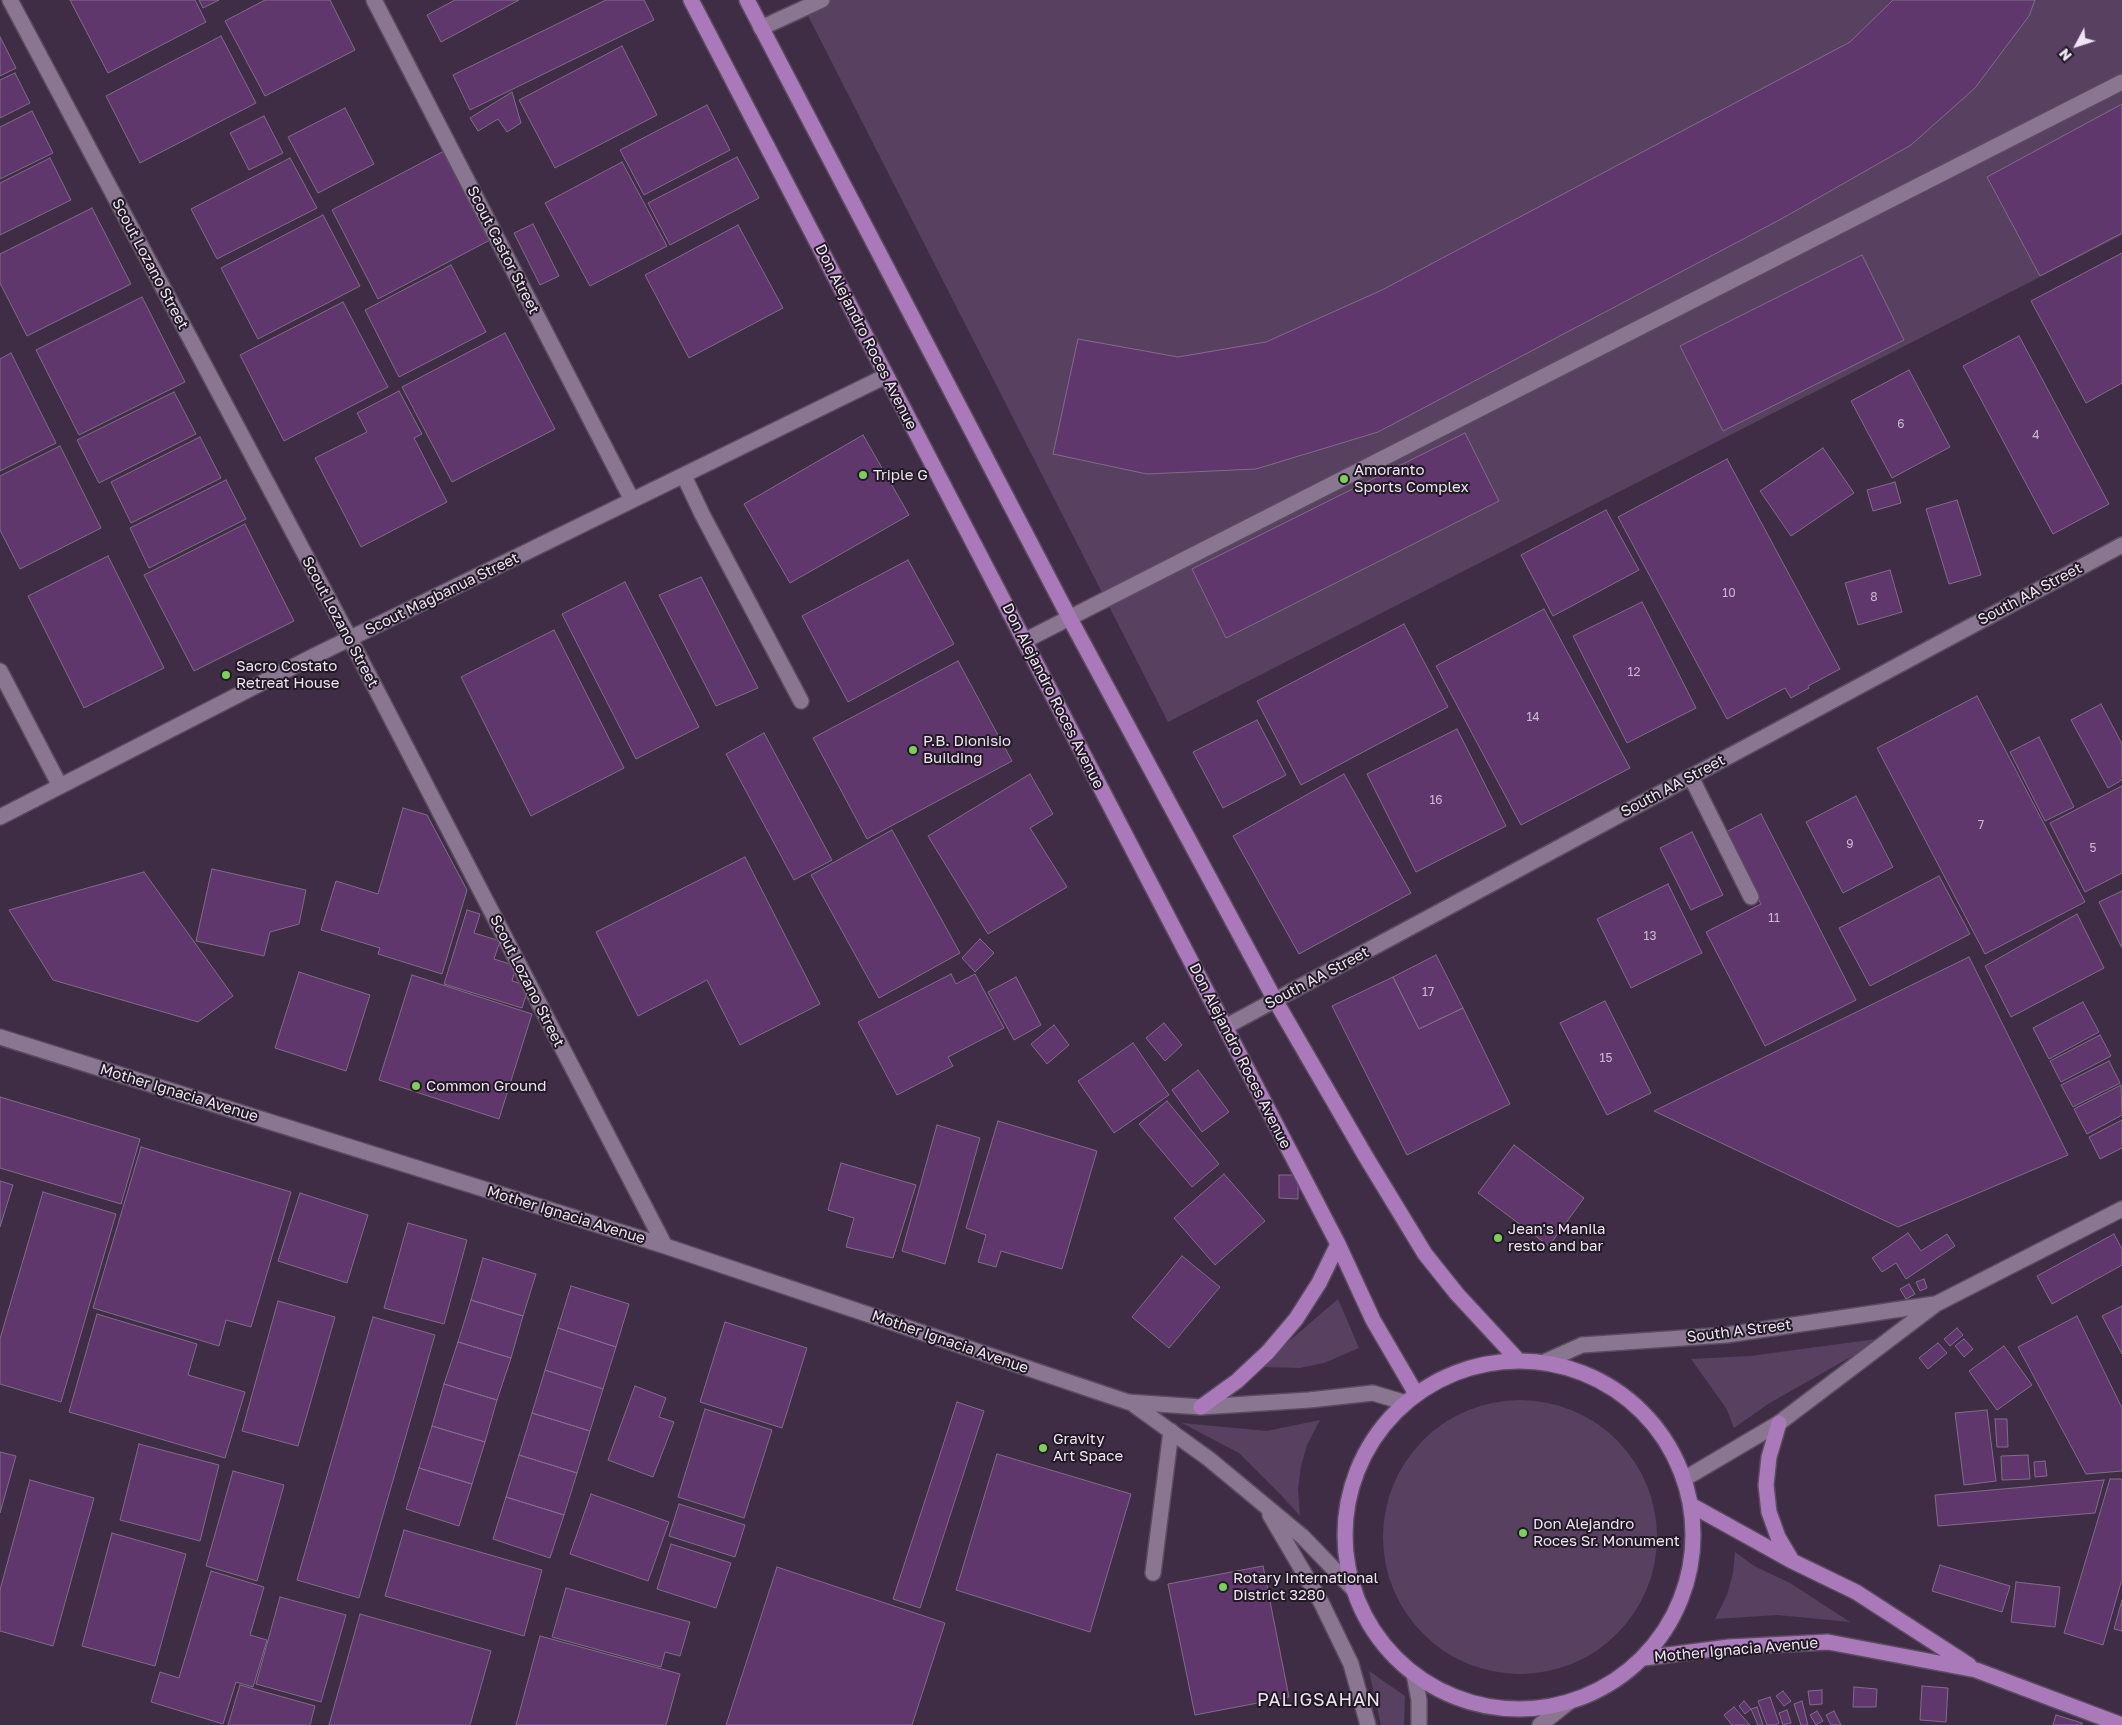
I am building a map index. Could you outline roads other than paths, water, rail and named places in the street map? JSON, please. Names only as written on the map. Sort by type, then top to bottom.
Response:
[{"type":"main road","name":"Don Alejandro Roces Avenue","points":[[691,0],[1338,1244],[1373,1320],[1415,1392]]},
{"type":"main road","points":[[747,0],[1069,617],[1275,1000],[1366,1158],[1425,1254],[1457,1294],[1518,1360]]},
{"type":"main road","points":[[1202,1407],[1237,1381],[1268,1352],[1296,1319],[1319,1283],[1338,1244]]},
{"type":"main road","points":[[1518,1360],[1544,1362],[1572,1369],[1597,1379],[1620,1393],[1641,1410],[1659,1431],[1673,1454],[1684,1479],[1691,1505],[1694,1538],[1690,1572],[1680,1603],[1665,1633],[1644,1658],[1618,1679],[1595,1693],[1543,1708],[1515,1709],[1489,1706],[1462,1700],[1437,1689],[1414,1674],[1388,1650],[1368,1622],[1354,1590],[1347,1564],[1345,1539],[1346,1512],[1351,1487],[1360,1462],[1372,1440],[1403,1402],[1415,1392],[1446,1375],[1469,1367],[1518,1360]]},
{"type":"main road","points":[[1778,1423],[1769,1458],[1766,1484],[1769,1512],[1778,1537],[1792,1561]]},
{"type":"main road","name":"Mother Ignacia Avenue","points":[[1691,1505],[1792,1561],[1856,1592],[1976,1670]]},
{"type":"main road","name":"Mother Ignacia Avenue","points":[[1644,1658],[1729,1647],[1828,1642],[1976,1670],[2121,1725]]},
{"type":"street","name":"Scout Lozano Street","points":[[10,0],[350,640],[665,1246]]},
{"type":"street","name":"Scout Castor Street","points":[[374,0],[632,500]]},
{"type":"street","points":[[762,28],[822,0]]},
{"type":"street","points":[[1024,641],[2122,82]]},
{"type":"street","name":"Scout Magbanua Street","points":[[0,818],[350,640],[886,376]]},
{"type":"street","points":[[684,476],[702,514],[801,701]]},
{"type":"street","name":"South AA Street","points":[[1225,1027],[2122,545]]},
{"type":"street","points":[[0,670],[60,786]]},
{"type":"street","points":[[1691,777],[1751,897]]},
{"type":"street","name":"Mother Ignacia Avenue","points":[[0,1037],[665,1246],[1128,1402],[1202,1407],[1309,1400],[1373,1393],[1403,1402]]},
{"type":"street","name":"South A Street","points":[[1684,1479],[1778,1423],[1936,1304],[2122,1209]]},
{"type":"street","name":"South A Street","points":[[1544,1362],[1582,1345],[1726,1335],[1936,1304]]},
{"type":"street","name":"Mother Ignacia Avenue","points":[[1128,1402],[1209,1459],[1303,1537],[1354,1590]]},
{"type":"street","points":[[1153,1573],[1171,1431]]},
{"type":"street","points":[[1266,1507],[1321,1602],[1351,1664],[1368,1725]]},
{"type":"street","points":[[1414,1674],[1419,1700],[1419,1725]]},
{"type":"street","points":[[1540,1725],[1569,1702]]},
{"type":"place","name":"Triple G","points":[[863,475]]},
{"type":"place","name":"Amoranto Sports Complex","points":[[1344,479]]},
{"type":"place","name":"Sacro Costato Retreat House","points":[[226,675]]},
{"type":"place","name":"P.B. Dionisio Building","points":[[913,750]]},
{"type":"place","name":"Common Ground","points":[[416,1086]]},
{"type":"place","name":"Jean's Manila resto and bar","points":[[1498,1238]]},
{"type":"place","name":"Gravity Art Space","points":[[1043,1448]]},
{"type":"place","name":"Don Alejandro Roces Sr. Monument","points":[[1523,1533]]},
{"type":"place","name":"Rotary International District 3280","points":[[1223,1587]]},
{"type":"district","name":"PALIGSAHAN","points":[[1319,1700]]}]
